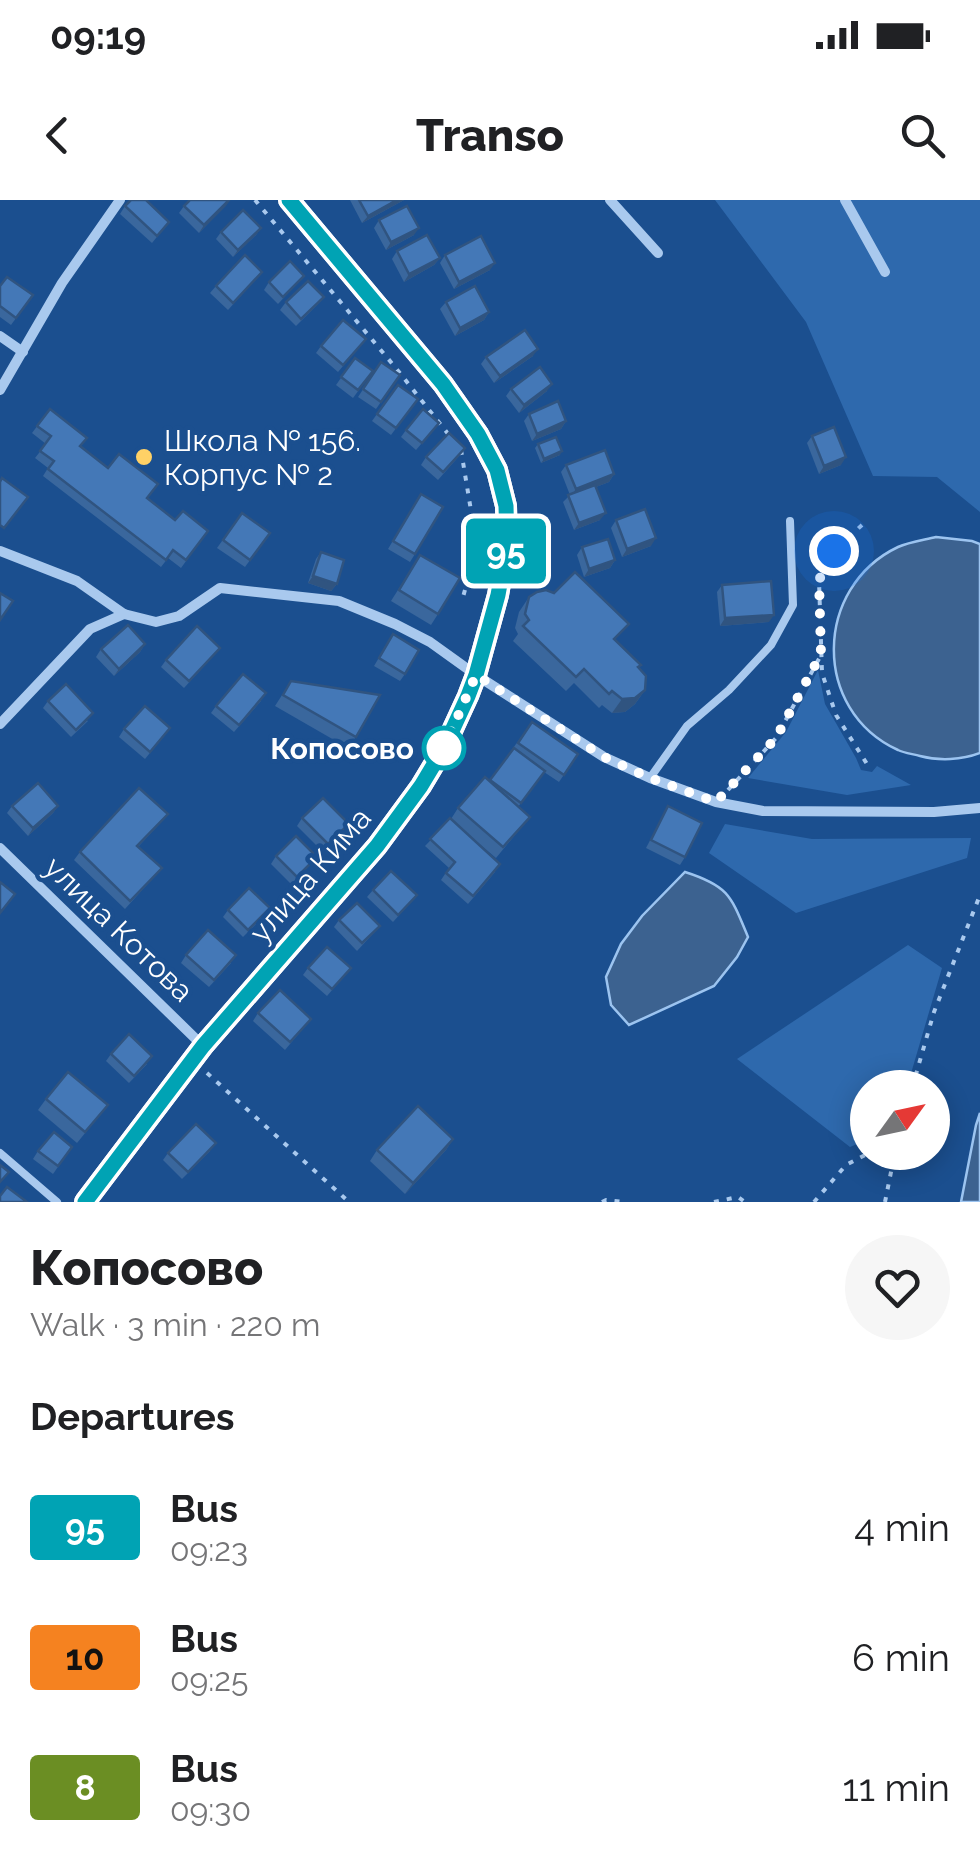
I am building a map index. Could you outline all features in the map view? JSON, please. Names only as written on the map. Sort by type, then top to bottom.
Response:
[{"type":"main road","name":"улица Кима","points":[[84,1202],[198,1053],[377,846],[421,786],[445,746],[476,675],[498,595],[507,545],[506,506],[497,470],[478,434],[443,384],[289,200]]},
{"type":"street","points":[[0,390],[62,282],[120,200]]},
{"type":"street","points":[[610,200],[658,253]]},
{"type":"street","points":[[845,200],[884,272]]},
{"type":"street","points":[[0,336],[23,352]]},
{"type":"street","points":[[0,552],[77,581],[124,614],[156,622],[179,616],[220,588],[339,602],[430,642],[604,757],[716,802],[764,811],[934,812],[980,808]]},
{"type":"street","points":[[0,724],[90,629],[124,614]]},
{"type":"street","name":"улица Котова","points":[[0,848],[198,1053]]},
{"type":"lane","points":[[650,778],[687,726],[729,690],[771,644],[793,605],[790,521]]},
{"type":"lane","points":[[0,1153],[58,1202]]},
{"type":"path","points":[[255,200],[450,437]]},
{"type":"path","points":[[461,451],[477,547],[463,597]]},
{"type":"path","points":[[862,525],[834,551],[819,580],[822,673],[836,715],[867,764]]},
{"type":"path","points":[[716,802],[776,738],[821,654]]},
{"type":"path","points":[[917,1070],[934,1012],[980,894]]},
{"type":"path","points":[[198,1053],[350,1202]]},
{"type":"path","points":[[814,1202],[850,1163]]},
{"type":"path","points":[[885,1202],[891,1170]]},
{"type":"path","points":[[714,1202],[738,1196],[746,1202]]},
{"type":"path","points":[[602,1202],[625,1202]]},
{"type":"shaded area","points":[[715,200],[980,200],[980,512],[937,477],[873,476],[806,322]]},
{"type":"shaded area","points":[[936,537],[980,544],[980,753],[950,759],[900,751],[870,731],[849,707],[838,679],[834,648],[838,618],[850,590],[870,566],[898,547]]},
{"type":"shaded area","points":[[818,670],[825,704],[861,770],[872,772],[877,766],[911,785],[847,795],[748,778],[786,732]]},
{"type":"shaded area","points":[[725,824],[812,839],[971,838],[967,858],[796,913],[709,853]]},
{"type":"shaded area","points":[[685,872],[711,882],[727,894],[748,937],[714,986],[629,1025],[611,1005],[606,977],[621,944],[642,916]]},
{"type":"shaded area","points":[[908,945],[942,968],[912,1070],[850,1070],[850,1147],[737,1059]]},
{"type":"shaded area","points":[[980,1113],[980,1202],[961,1202],[976,1125]]},
{"type":"building","points":[[131,200],[146,200],[169,222],[157,236],[125,206]]},
{"type":"building","points":[[190,200],[229,200],[204,225],[184,206]]},
{"type":"building","points":[[359,200],[397,200],[368,216]]},
{"type":"building","points":[[407,206],[419,228],[391,242],[379,220]]},
{"type":"building","points":[[243,210],[261,228],[238,250],[221,232]]},
{"type":"building","points":[[427,235],[440,258],[409,274],[397,251]]},
{"type":"building","points":[[481,236],[495,263],[459,282],[445,255]]},
{"type":"building","points":[[245,255],[262,272],[233,303],[216,286]]},
{"type":"building","points":[[290,261],[304,276],[283,297],[269,282]]},
{"type":"building","points":[[7,277],[33,295],[16,318],[0,306],[0,286]]},
{"type":"building","points":[[308,281],[324,297],[301,319],[286,302]]},
{"type":"building","points":[[475,286],[489,312],[460,328],[446,302]]},
{"type":"building","points":[[343,320],[366,339],[343,365],[321,346]]},
{"type":"building","points":[[525,330],[538,349],[500,376],[486,357]]},
{"type":"building","points":[[355,358],[373,371],[358,390],[341,377]]},
{"type":"building","points":[[381,362],[400,375],[381,402],[363,389]]},
{"type":"building","points":[[540,367],[552,384],[524,405],[511,389]]},
{"type":"building","points":[[398,385],[418,399],[396,428],[377,414]]},
{"type":"building","points":[[558,401],[566,421],[537,434],[529,414]]},
{"type":"building","points":[[50,409],[87,438],[80,446],[108,468],[119,454],[158,484],[147,498],[175,520],[183,511],[208,531],[186,560],[173,550],[166,560],[48,469],[54,461],[40,451],[51,436],[37,426]]},
{"type":"building","points":[[423,409],[439,423],[422,443],[406,430]]},
{"type":"building","points":[[834,427],[846,457],[824,466],[812,436]]},
{"type":"building","points":[[449,433],[465,448],[443,472],[426,457]]},
{"type":"building","points":[[556,437],[562,451],[544,459],[538,444]]},
{"type":"building","points":[[605,450],[614,474],[576,489],[566,465]]},
{"type":"building","points":[[2,478],[28,497],[4,528],[0,525]]},
{"type":"building","points":[[595,485],[606,513],[579,523],[568,495]]},
{"type":"building","points":[[421,494],[443,507],[415,554],[393,541]]},
{"type":"building","points":[[645,509],[656,538],[627,549],[616,520]]},
{"type":"building","points":[[242,513],[270,533],[250,560],[223,540]]},
{"type":"building","points":[[608,539],[615,560],[589,569],[582,547]]},
{"type":"building","points":[[321,552],[344,560],[337,584],[313,576]]},
{"type":"building","points":[[420,555],[460,578],[438,614],[399,590]]},
{"type":"building","points":[[575,572],[629,624],[614,639],[641,665],[638,667],[646,676],[645,690],[635,698],[622,699],[612,691],[609,694],[584,669],[576,677],[523,626],[529,620],[525,614],[529,597],[546,590],[554,593]]},
{"type":"building","points":[[771,581],[774,615],[725,618],[722,585]]},
{"type":"building","points":[[0,593],[13,601],[0,620]]},
{"type":"building","points":[[128,625],[145,644],[119,669],[101,649]]},
{"type":"building","points":[[197,626],[220,648],[189,681],[166,660]]},
{"type":"building","points":[[393,634],[419,650],[405,674],[379,658]]},
{"type":"building","points":[[243,674],[266,693],[239,725],[216,706]]},
{"type":"building","points":[[291,681],[380,695],[356,737],[283,695]]},
{"type":"building","points":[[66,684],[93,713],[76,730],[48,701]]},
{"type":"building","points":[[145,706],[170,728],[150,752],[124,729]]},
{"type":"building","points":[[532,722],[578,754],[564,775],[518,743]]},
{"type":"building","points":[[514,748],[545,771],[521,803],[490,780]]},
{"type":"building","points":[[485,777],[530,817],[503,847],[458,808]]},
{"type":"building","points":[[38,783],[58,806],[33,828],[12,806]]},
{"type":"building","points":[[139,788],[168,814],[137,846],[162,868],[130,901],[80,852]]},
{"type":"building","points":[[323,798],[349,824],[328,844],[302,818]]},
{"type":"building","points":[[668,806],[702,823],[685,857],[651,840]]},
{"type":"building","points":[[450,818],[500,864],[473,896],[446,873],[455,862],[430,839]]},
{"type":"building","points":[[296,836],[317,857],[297,877],[276,856]]},
{"type":"building","points":[[391,871],[417,895],[398,915],[373,890]]},
{"type":"building","points":[[0,882],[15,894],[0,913]]},
{"type":"building","points":[[249,888],[270,908],[248,930],[228,910]]},
{"type":"building","points":[[357,903],[380,926],[362,943],[339,920]]},
{"type":"building","points":[[208,930],[236,955],[214,980],[186,955]]},
{"type":"building","points":[[327,947],[351,968],[332,989],[308,968]]},
{"type":"building","points":[[280,990],[311,1019],[290,1042],[258,1013]]},
{"type":"building","points":[[129,1034],[152,1056],[134,1076],[111,1054]]},
{"type":"building","points":[[68,1072],[108,1105],[85,1132],[46,1099]]},
{"type":"building","points":[[418,1106],[453,1139],[413,1183],[377,1150]]},
{"type":"building","points":[[196,1124],[216,1143],[188,1172],[168,1153]]},
{"type":"building","points":[[54,1132],[72,1147],[58,1166],[38,1151]]},
{"type":"building","points":[[0,1165],[9,1172],[0,1182]]},
{"type":"building","points":[[7,1187],[27,1202],[0,1202]]},
{"type":"bus line","name":"95","points":[[85,1202],[203,1046],[377,846],[421,786],[468,696],[498,595],[507,545],[506,506],[497,470],[478,434],[443,384],[289,200]]},
{"type":"place","name":"Школа № 156. Корпус № 2","points":[[144,457]]},
{"type":"place","name":"Копосово","points":[[444,748]]},
{"type":"route","points":[[444,748],[476,675],[604,757],[716,802],[776,738],[821,654],[819,580],[834,551]]}]
